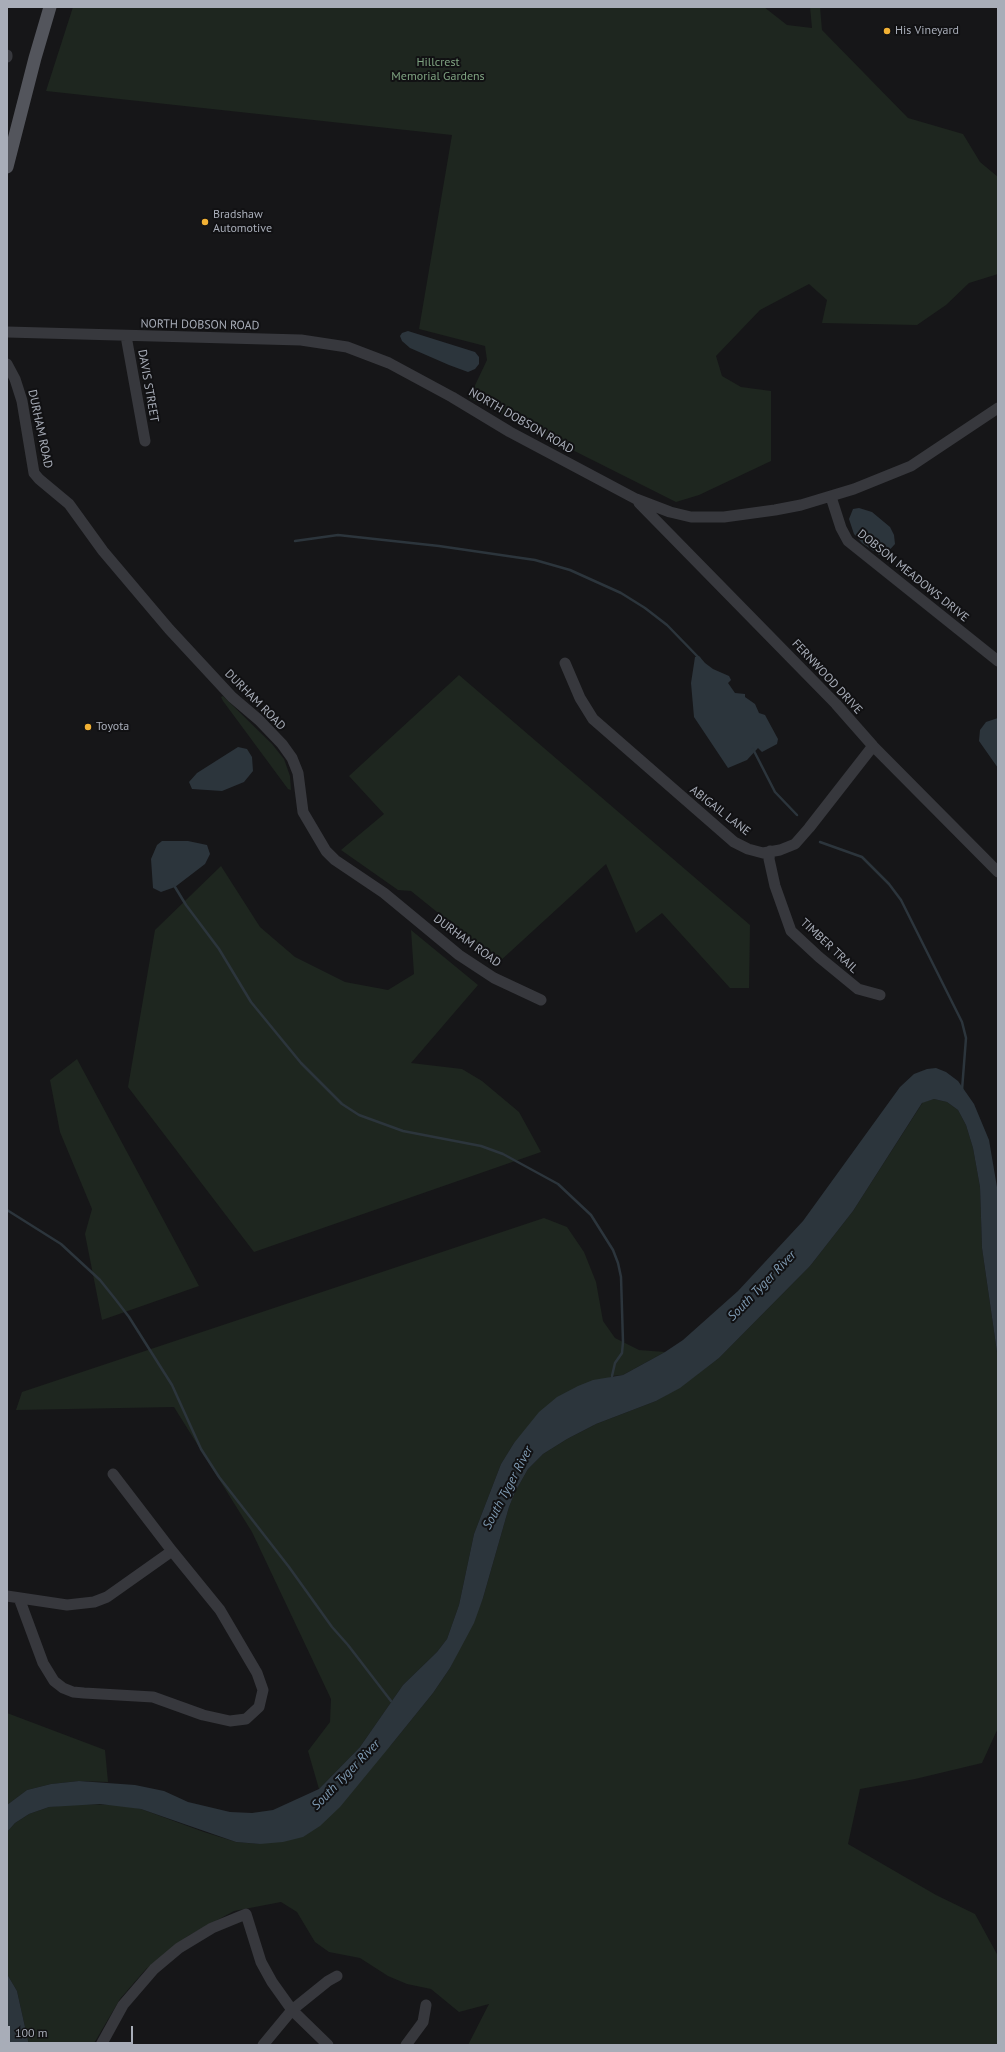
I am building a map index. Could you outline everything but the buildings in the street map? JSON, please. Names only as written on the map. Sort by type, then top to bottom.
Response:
[{"type":"main road","points":[[7,167],[35,58],[50,7]]},
{"type":"street","name":"NORTH DOBSON ROAD","points":[[7,332],[301,340],[358,350],[389,363],[427,383],[468,406],[490,421],[636,499],[677,514],[691,517],[724,517],[782,509],[831,497],[911,466],[998,408]]},
{"type":"street","name":"DAVIS STREET","points":[[126,336],[145,441]]},
{"type":"street","name":"DURHAM ROAD","points":[[7,364],[15,379],[22,401],[34,473],[68,504],[103,551],[169,630],[232,697],[282,744],[292,758],[298,773],[303,812],[326,851],[341,864],[384,893],[459,955],[494,978],[541,1000]]},
{"type":"street","name":"DOBSON MEADOWS DRIVE","points":[[831,497],[841,528],[848,541],[998,661]]},
{"type":"street","name":"FERNWOOD DRIVE","points":[[636,499],[836,704],[873,746],[998,872]]},
{"type":"street","name":"ABIGAIL LANE","points":[[564,663],[580,698],[593,720],[734,842],[748,849],[763,853],[795,844],[873,746]]},
{"type":"street","name":"TIMBER TRAIL","points":[[770,851],[769,859],[775,886],[791,931],[819,958],[858,989],[880,995]]},
{"type":"street","points":[[20,1598],[43,1663],[54,1681],[63,1688],[73,1692],[153,1697],[214,1718],[230,1721],[246,1719],[259,1707],[263,1690],[261,1681],[220,1610],[172,1551],[113,1474]]},
{"type":"street","points":[[7,1596],[67,1605],[94,1602],[107,1597],[172,1551]]},
{"type":"street","points":[[101,2045],[124,2004],[154,1969],[186,1944],[212,1928],[246,1914],[261,1962],[292,2010],[328,2045]]},
{"type":"street","points":[[263,2045],[292,2010],[328,1981],[337,1976]]},
{"type":"street","points":[[406,2045],[423,2022],[426,2005]]},
{"type":"green space","name":"Hillcrest Memorial Gardens","points":[[73,7],[764,7],[787,25],[812,28],[810,7],[820,7],[822,30],[908,118],[963,134],[980,162],[998,177],[998,274],[969,283],[946,305],[917,325],[822,323],[827,300],[809,284],[760,310],[716,356],[722,376],[741,387],[771,391],[771,461],[699,495],[676,502],[469,398],[487,360],[485,346],[419,329],[452,135],[46,91]]},
{"type":"green space","points":[[459,675],[750,925],[749,988],[730,988],[662,913],[636,933],[606,864],[499,962],[411,891],[398,890],[341,850],[384,814],[349,776]]},
{"type":"green space","points":[[223,696],[272,744],[284,759],[290,776],[291,790],[288,789],[223,701],[221,697]]},
{"type":"green space","points":[[221,866],[260,927],[295,957],[345,982],[388,990],[414,974],[411,930],[478,985],[411,1063],[462,1069],[482,1081],[519,1112],[541,1152],[254,1252],[128,1087],[155,930]]},
{"type":"green space","points":[[77,1059],[199,1286],[102,1320],[85,1234],[92,1209],[60,1132],[50,1080]]},
{"type":"green space","points":[[934,1099],[947,1102],[958,1110],[966,1125],[973,1148],[980,1187],[982,1248],[998,1359],[998,1728],[982,1763],[915,1779],[860,1789],[848,1844],[936,1895],[975,1914],[998,1956],[997,2045],[468,2045],[489,2004],[459,2012],[431,1989],[407,1984],[388,1976],[360,1958],[329,1952],[315,1942],[297,1912],[281,1902],[234,1911],[188,1936],[146,1969],[120,1999],[93,2045],[29,2045],[17,1991],[7,1974],[7,1832],[15,1823],[29,1814],[49,1807],[76,1804],[123,1805],[141,1809],[236,1842],[260,1844],[391,1745],[433,1693],[450,1668],[483,1598],[509,1507],[515,1492],[528,1469],[543,1454],[567,1439],[596,1424],[656,1401],[680,1387],[719,1358],[810,1266],[853,1211],[923,1102]]},
{"type":"green space","points":[[544,1218],[567,1227],[584,1252],[596,1282],[603,1321],[615,1338],[639,1350],[665,1352],[623,1375],[612,1376],[514,1443],[501,1464],[474,1534],[459,1605],[447,1639],[437,1652],[403,1685],[360,1747],[319,1789],[308,1751],[330,1722],[331,1699],[252,1532],[174,1407],[16,1410],[22,1392]]},
{"type":"green space","points":[[7,1713],[105,1750],[108,1782],[79,1781],[51,1784],[27,1790],[7,1805]]},
{"type":"water","points":[[408,331],[475,352],[479,357],[479,364],[475,369],[468,372],[410,348],[402,341],[400,336],[402,333]]},
{"type":"water","points":[[859,508],[872,512],[890,527],[894,535],[895,544],[885,555],[879,555],[862,543],[854,534],[849,519],[853,509]]},
{"type":"water","points":[[699,656],[713,669],[729,676],[731,680],[728,683],[735,693],[745,694],[745,697],[755,704],[759,713],[765,715],[778,739],[777,744],[762,752],[758,748],[747,760],[728,768],[694,717],[691,683],[695,657]]},
{"type":"water","points":[[998,718],[998,768],[979,741],[980,730],[986,722]]},
{"type":"water","points":[[238,747],[247,749],[252,757],[253,771],[244,782],[222,791],[192,789],[189,782],[197,773]]},
{"type":"water","points":[[162,841],[188,841],[207,845],[210,854],[205,864],[175,887],[161,892],[153,888],[151,859],[157,845]]},
{"type":"water","name":"South Tyger River","points":[[936,1068],[946,1072],[958,1081],[974,1104],[989,1140],[998,1193],[998,1359],[982,1248],[980,1187],[973,1148],[966,1125],[958,1110],[947,1102],[934,1099],[922,1103],[853,1211],[810,1266],[719,1358],[680,1388],[656,1401],[596,1424],[567,1439],[543,1454],[528,1469],[515,1492],[509,1507],[483,1598],[474,1623],[450,1668],[433,1693],[340,1807],[320,1826],[303,1837],[283,1842],[260,1844],[236,1842],[141,1809],[100,1804],[49,1807],[29,1814],[15,1823],[7,1832],[7,1805],[27,1790],[51,1784],[79,1781],[135,1785],[164,1791],[188,1802],[230,1812],[252,1813],[273,1810],[319,1789],[360,1747],[403,1685],[437,1652],[447,1639],[459,1605],[474,1534],[501,1464],[514,1443],[539,1412],[557,1397],[578,1386],[593,1380],[623,1375],[665,1352],[683,1340],[738,1291],[803,1221],[900,1087],[914,1074],[927,1069]]},
{"type":"water","points":[[7,1974],[17,1991],[29,2045],[7,2045]]},
{"type":"waterway","points":[[295,541],[338,535],[439,546],[535,560],[570,570],[621,593],[645,608],[667,625],[700,659]]},
{"type":"waterway","points":[[753,749],[775,792],[797,815]]},
{"type":"waterway","points":[[820,842],[862,857],[889,884],[901,900],[962,1022],[966,1038],[962,1090]]},
{"type":"waterway","points":[[175,887],[186,905],[219,949],[251,1002],[301,1063],[342,1104],[359,1115],[403,1131],[481,1146],[503,1154],[558,1184],[591,1215],[613,1250],[621,1277],[623,1342],[622,1353],[615,1363],[612,1376]]},
{"type":"waterway","points":[[7,1210],[61,1244],[100,1280],[116,1300],[129,1317],[172,1385],[201,1449],[219,1477],[289,1567],[332,1627],[348,1645],[391,1701]]},
{"type":"place","name":"His Vineyard","points":[[887,31]]},
{"type":"place","name":"Bradshaw Automotive","points":[[205,222]]},
{"type":"place","name":"Toyota","points":[[88,727]]}]
